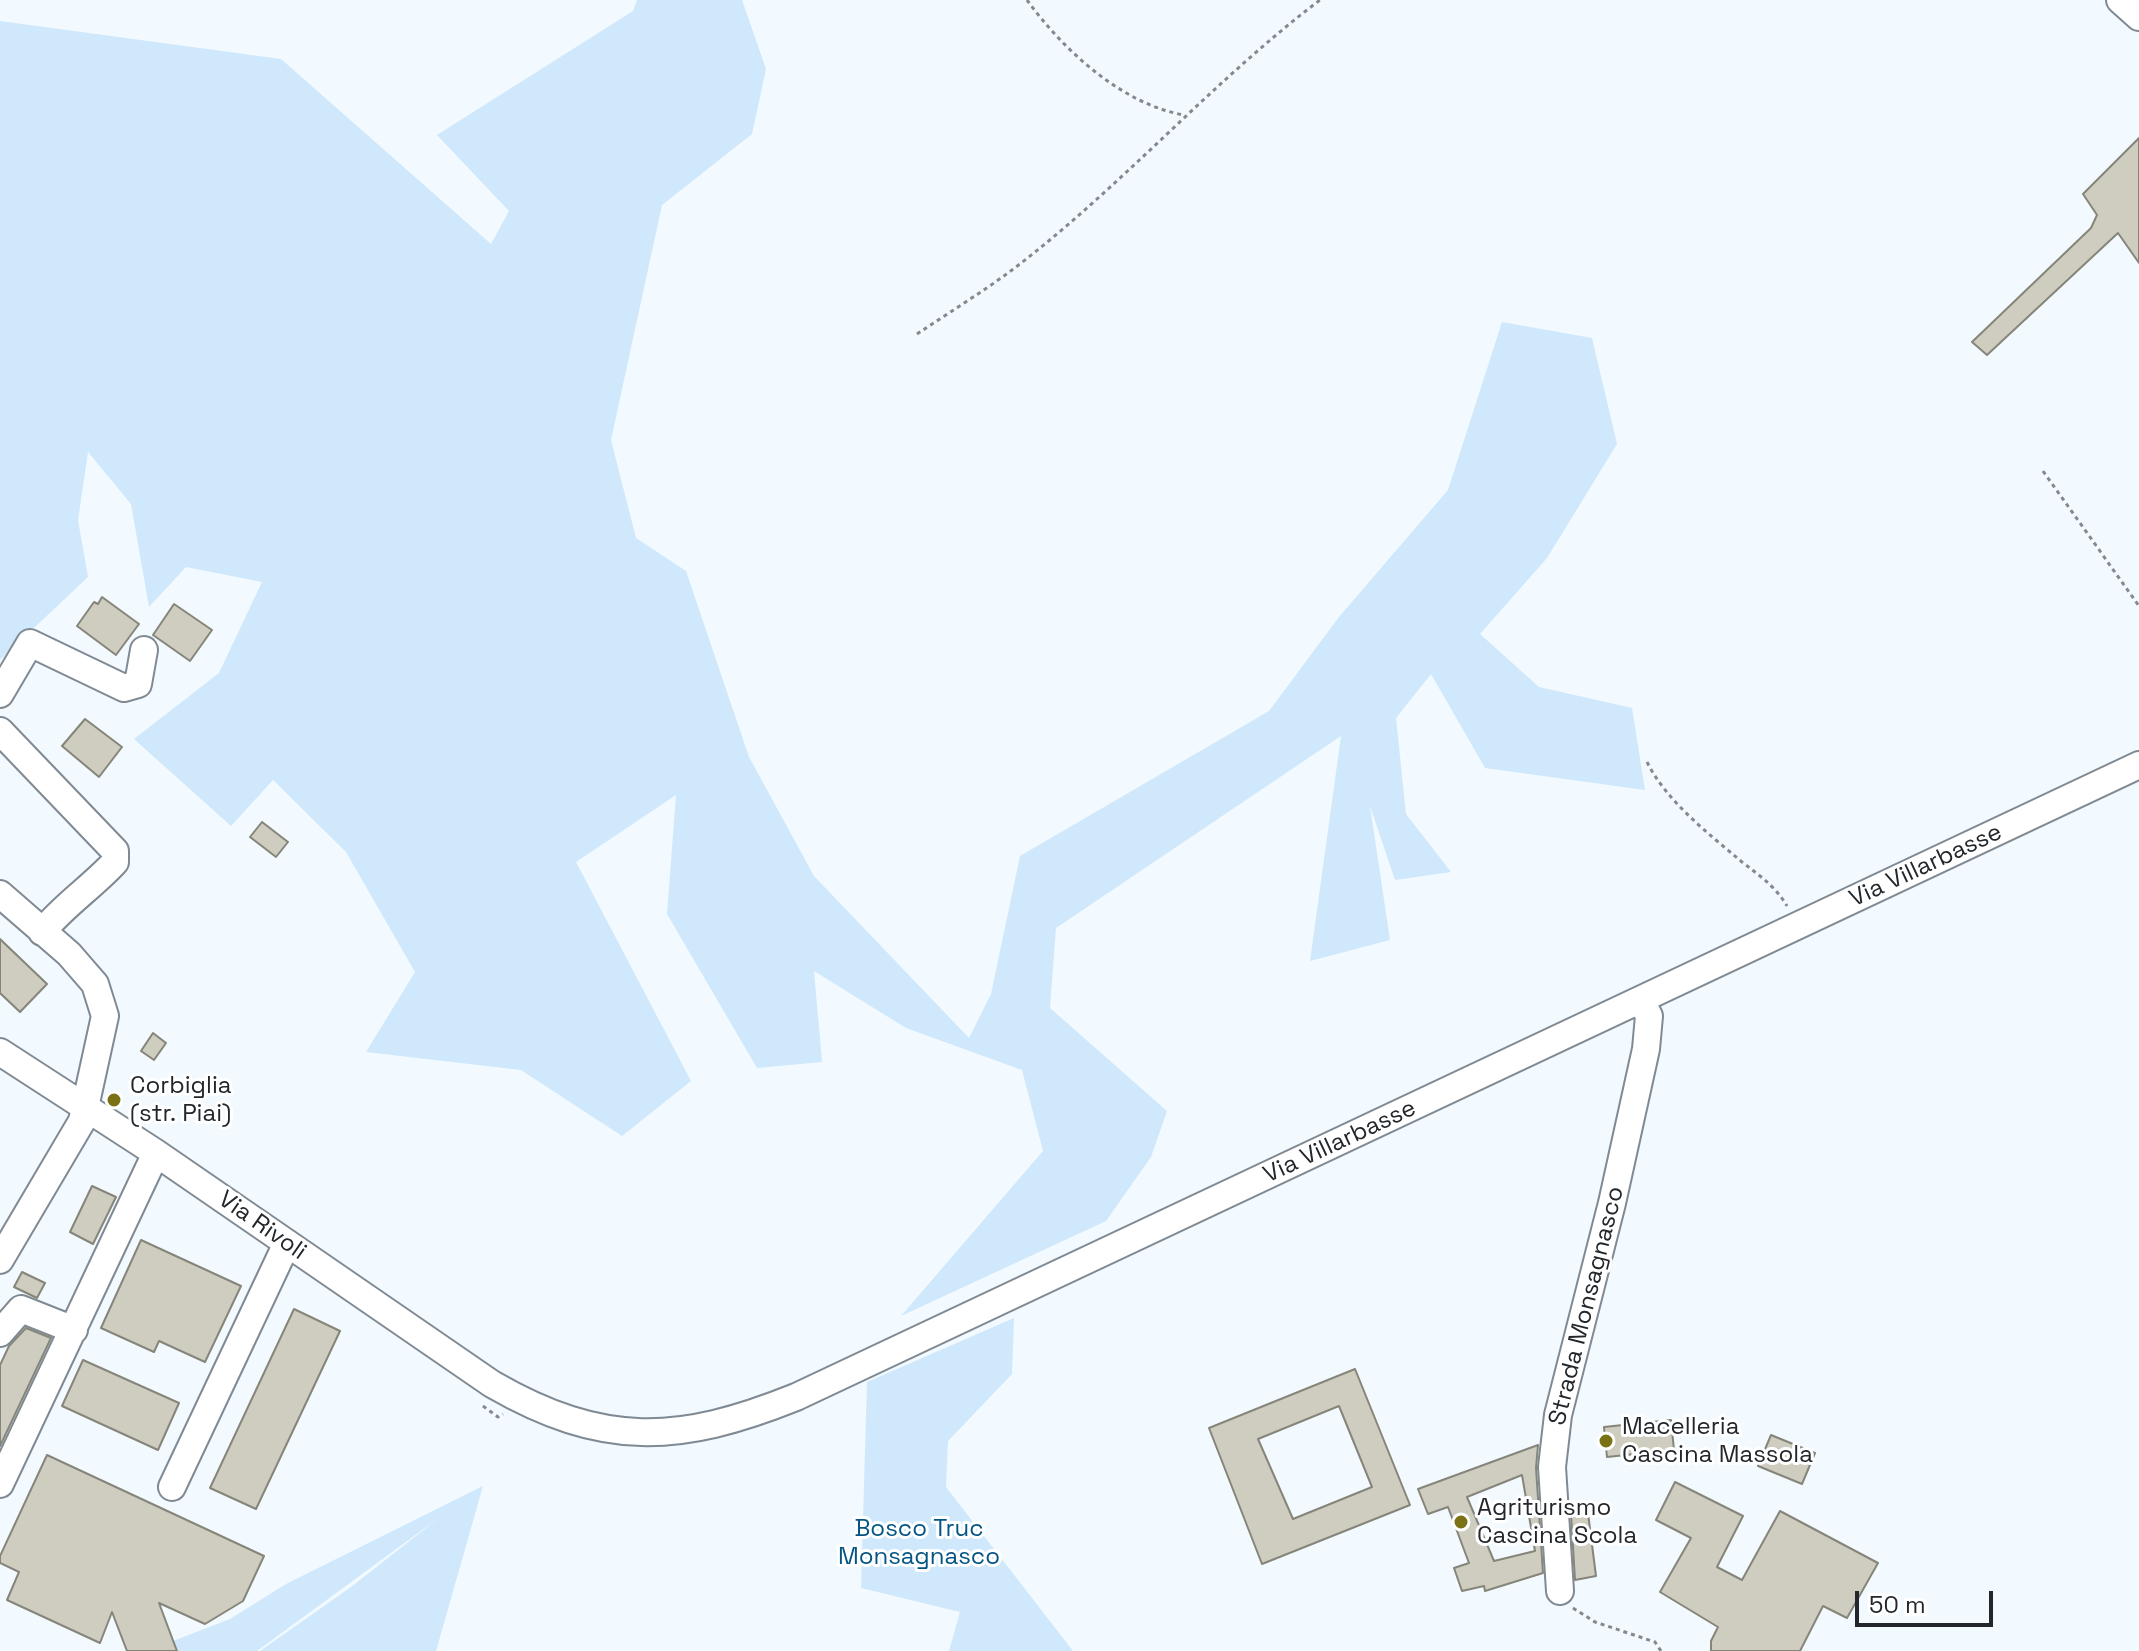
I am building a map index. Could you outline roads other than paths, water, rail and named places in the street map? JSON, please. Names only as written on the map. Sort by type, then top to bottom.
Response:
[{"type":"street","points":[[2120,0],[2139,17]]},
{"type":"street","points":[[0,694],[30,643],[124,688],[134,688],[138,684],[144,650]]},
{"type":"street","points":[[0,731],[40,775],[108,838],[115,851],[115,862],[63,906],[42,932]]},
{"type":"street","name":"Via Villarbasse","points":[[524,1402],[558,1418],[622,1432],[666,1433],[709,1428],[750,1415],[2139,765]]},
{"type":"street","points":[[0,894],[69,954],[95,984],[102,1000],[104,1035],[77,1134],[0,1260]]},
{"type":"street","name":"Strada Monsagnasco","points":[[1560,1591],[1552,1467],[1558,1415],[1612,1203],[1646,1049],[1649,1016],[1641,1000]]},
{"type":"street","name":"Via Rivoli","points":[[0,1052],[156,1153],[524,1402]]},
{"type":"street","points":[[0,1484],[156,1153]]},
{"type":"street","points":[[172,1487],[287,1243]]},
{"type":"street","points":[[0,1333],[21,1309],[74,1330]]},
{"type":"place","name":"Corbiglia (str. Piai)","points":[[114,1100]]},
{"type":"place","name":"Macelleria Cascina Massola","points":[[1606,1441]]},
{"type":"place","name":"Agriturismo Cascina Scola","points":[[1461,1522]]},
{"type":"park label","name":"Bosco Truc Monsagnasco","points":[[919,1543]]}]
